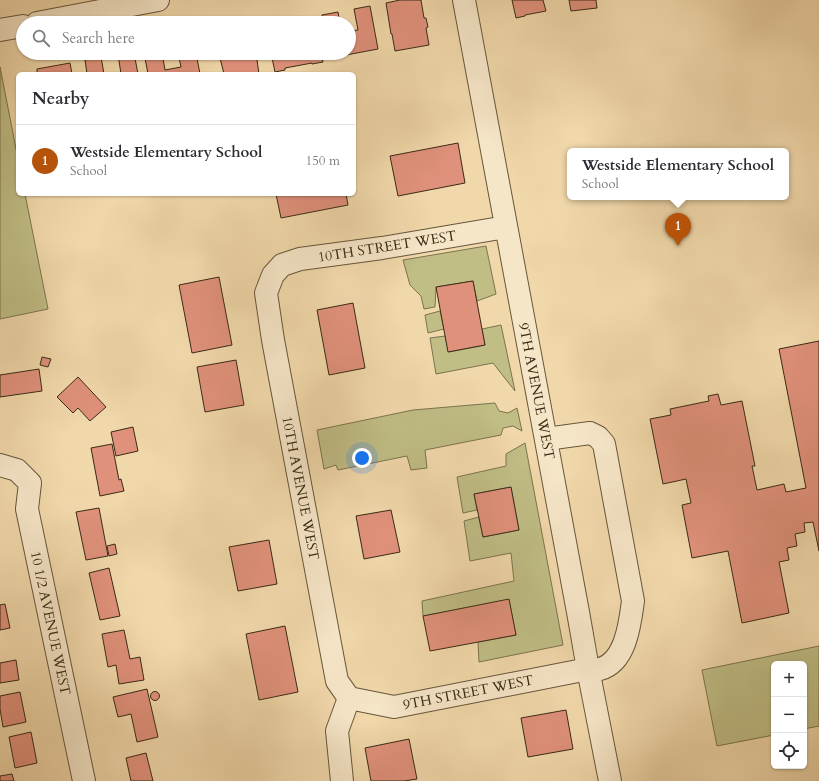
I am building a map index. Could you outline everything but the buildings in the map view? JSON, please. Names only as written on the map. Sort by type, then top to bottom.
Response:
[{"type":"street","points":[[74,16],[158,0]]},
{"type":"street","name":"9TH AVENUE WEST","points":[[464,0],[610,781]]},
{"type":"street","points":[[0,30],[16,27]]},
{"type":"street","name":"10TH STREET WEST","points":[[273,275],[282,266],[300,259],[382,248],[506,227]]},
{"type":"street","name":"10TH AVENUE WEST","points":[[273,275],[266,293],[273,340],[337,681],[349,698]]},
{"type":"street","name":"9TH STREET WEST","points":[[349,698],[394,707],[588,669],[600,669],[611,664],[623,647],[630,623],[633,601],[604,444],[598,437],[590,433],[546,439]]},
{"type":"street","name":"10 1/2 AVENUE WEST","points":[[9,467],[30,484],[27,509],[84,781]]},
{"type":"street","points":[[342,781],[337,731],[349,698]]},
{"type":"shaded area","points":[[0,67],[16,149],[16,196],[25,196],[48,309],[0,319]]},
{"type":"shaded area","points":[[486,246],[496,294],[477,301],[473,281],[436,287],[435,307],[424,309],[421,296],[410,285],[403,260]]},
{"type":"shaded area","points":[[440,311],[444,329],[428,333],[425,315]]},
{"type":"shaded area","points":[[501,325],[515,391],[493,363],[436,374],[430,338],[445,336],[449,352],[485,345],[482,329]]},
{"type":"shaded area","points":[[495,403],[499,411],[508,413],[517,408],[522,431],[513,426],[503,428],[501,435],[425,450],[427,468],[411,470],[407,456],[338,470],[336,465],[324,469],[317,430],[413,410]]},
{"type":"shaded area","points":[[525,443],[563,645],[479,662],[478,642],[516,635],[509,600],[423,616],[422,601],[514,581],[511,553],[470,561],[464,521],[479,517],[483,537],[519,530],[511,487],[474,494],[477,510],[463,513],[457,477],[506,466],[506,454]]},
{"type":"shaded area","points":[[819,646],[819,726],[807,728],[807,661],[771,661],[771,736],[717,746],[702,670]]},
{"type":"place","name":"Westside Elementary School","points":[[678,246]]}]
